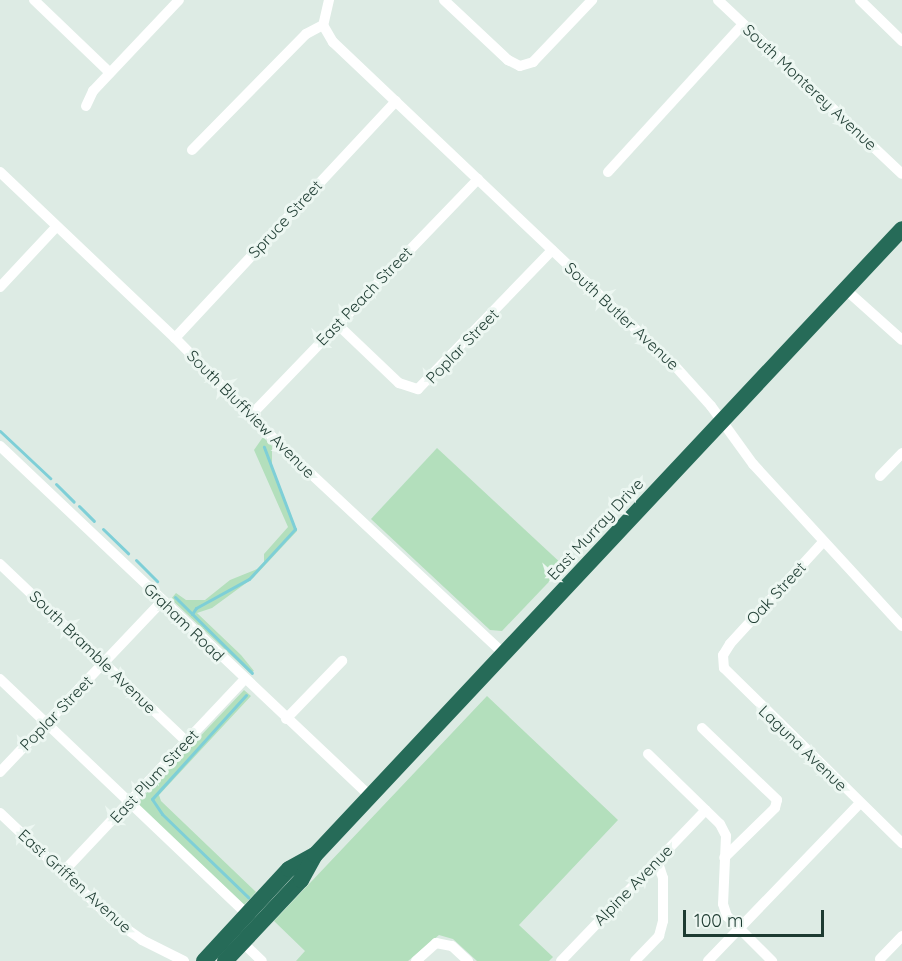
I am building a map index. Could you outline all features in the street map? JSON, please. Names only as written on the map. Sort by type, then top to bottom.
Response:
[{"type":"highway","name":"East Murray Drive","points":[[225,961],[300,880],[315,855],[902,228]]},
{"type":"highway","name":"East Murray Drive","points":[[204,961],[289,869],[315,855]]},
{"type":"street","points":[[34,0],[110,73]]},
{"type":"street","points":[[86,106],[110,73],[179,0]]},
{"type":"street","points":[[192,150],[306,34],[323,25],[329,0]]},
{"type":"street","points":[[444,0],[508,60],[520,66],[533,62],[592,0]]},
{"type":"street","name":"South Monterey Avenue","points":[[718,0],[902,174]]},
{"type":"street","points":[[860,0],[902,41]]},
{"type":"street","points":[[608,172],[743,24]]},
{"type":"street","name":"South Butler Avenue","points":[[323,25],[333,42],[675,366],[722,421],[753,464],[902,626]]},
{"type":"street","name":"Spruce Street","points":[[175,338],[396,101]]},
{"type":"street","name":"South Bluffview Avenue","points":[[0,172],[504,654]]},
{"type":"street","name":"East Peach Street","points":[[252,414],[478,179]]},
{"type":"street","points":[[0,287],[57,226]]},
{"type":"street","name":"Poplar Street","points":[[337,324],[399,383],[418,389],[552,250]]},
{"type":"street","points":[[845,289],[902,340]]},
{"type":"street","name":"Graham Road","points":[[0,446],[370,796]]},
{"type":"street","points":[[880,476],[902,453]]},
{"type":"street","name":"Oak Street","points":[[730,644],[823,542]]},
{"type":"street","name":"South Bramble Avenue","points":[[0,564],[186,741]]},
{"type":"street","name":"Poplar Street","points":[[0,772],[162,601]]},
{"type":"street","name":"Laguna Avenue","points":[[730,644],[723,655],[724,668],[731,679],[902,843]]},
{"type":"street","points":[[286,719],[342,661]]},
{"type":"street","points":[[0,679],[247,914]]},
{"type":"street","name":"East Plum Street","points":[[63,872],[245,680]]},
{"type":"street","points":[[702,728],[777,800],[775,808],[724,858]]},
{"type":"street","points":[[648,754],[706,810],[726,836],[723,904],[739,929],[772,961]]},
{"type":"street","points":[[708,961],[860,803]]},
{"type":"street","name":"Alpine Avenue","points":[[561,961],[706,810]]},
{"type":"street","name":"East Griffen Avenue","points":[[0,813],[124,928],[184,961]]},
{"type":"street","points":[[635,961],[659,936],[663,921],[663,878],[657,860]]},
{"type":"street","points":[[230,931],[262,961]]},
{"type":"street","points":[[880,959],[902,936]]},
{"type":"street","points":[[416,961],[436,943],[446,944],[468,961]]},
{"type":"green space","points":[[263,437],[272,446],[272,466],[297,531],[253,578],[212,608],[197,613],[241,655],[254,671],[250,673],[171,599],[176,593],[186,600],[205,600],[230,580],[257,569],[264,562],[264,554],[288,527],[254,450]]},
{"type":"green space","points":[[437,448],[564,566],[502,631],[490,630],[371,519]]},
{"type":"green space","points":[[244,690],[251,696],[159,795],[161,801],[256,892],[244,905],[136,804]]},
{"type":"green space","points":[[487,696],[618,820],[519,925],[553,957],[549,961],[477,961],[453,939],[439,935],[408,961],[296,961],[305,951],[274,921]]},
{"type":"waterway","points":[[0,431],[50,478]]},
{"type":"waterway","points":[[192,614],[196,608],[249,579],[295,529],[264,447]]},
{"type":"waterway","points":[[56,484],[74,502]]},
{"type":"waterway","points":[[79,506],[94,521]]},
{"type":"waterway","points":[[103,529],[128,553]]},
{"type":"waterway","points":[[136,560],[157,581]]},
{"type":"waterway","points":[[175,597],[252,673]]},
{"type":"waterway","points":[[246,695],[152,799],[162,814],[248,897]]}]
